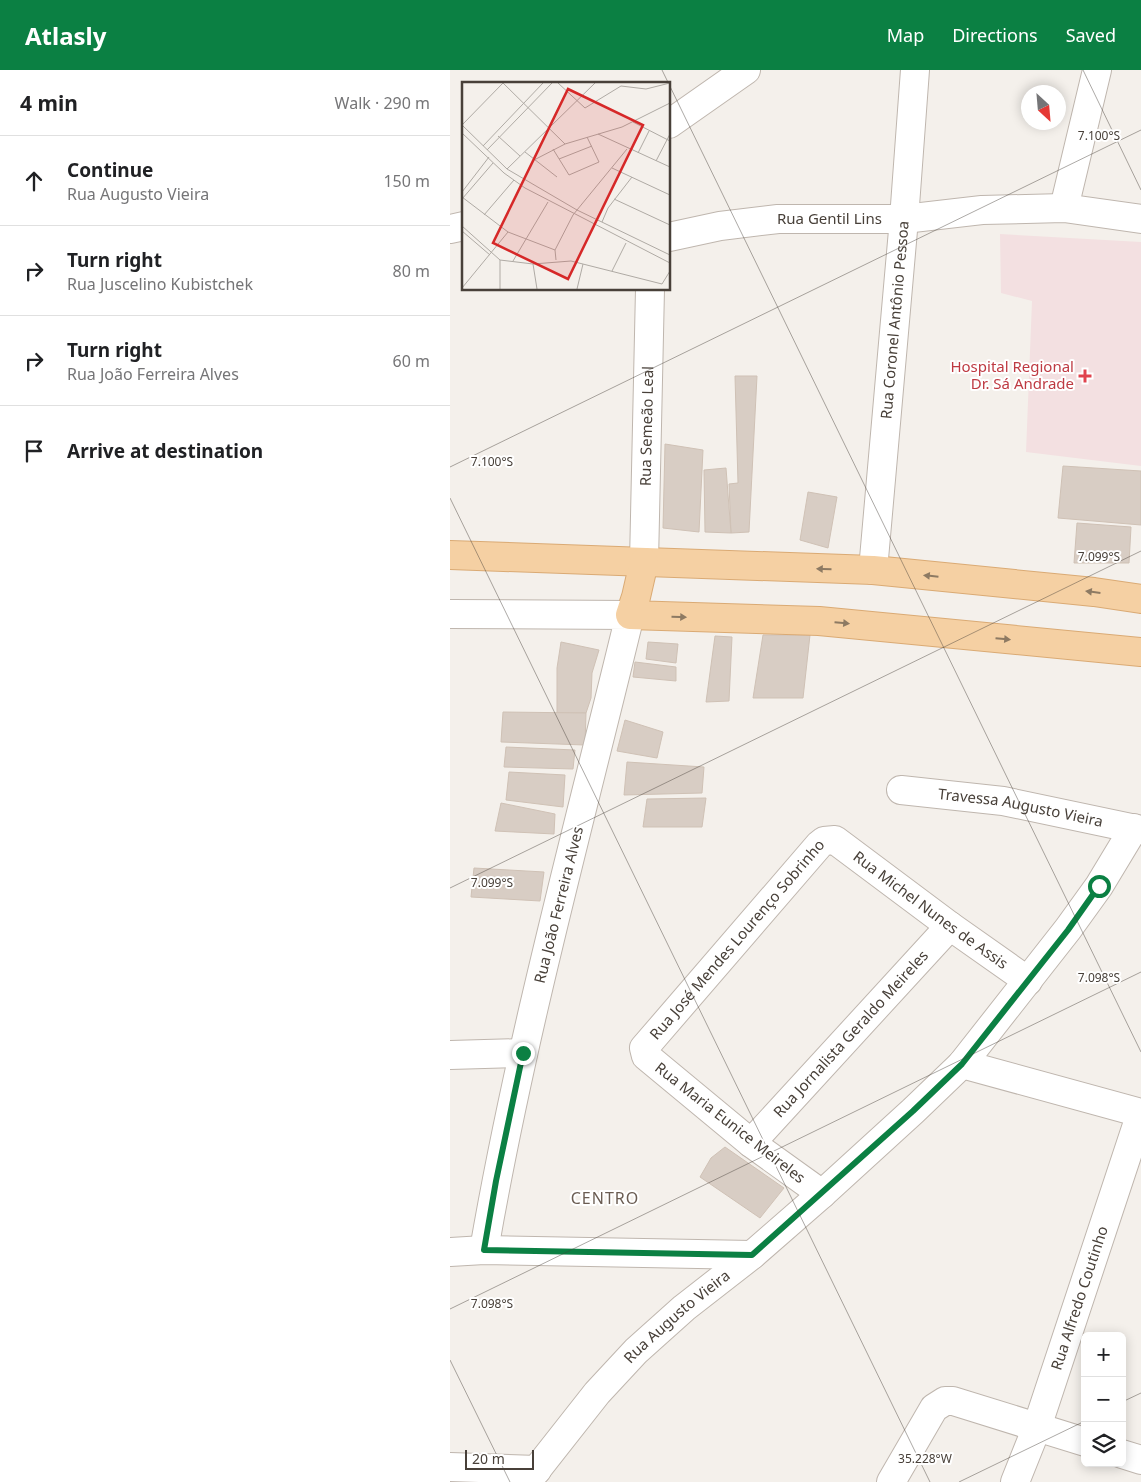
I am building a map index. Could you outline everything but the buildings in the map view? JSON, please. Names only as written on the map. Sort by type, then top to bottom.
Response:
[{"type":"main road","points":[[450,555],[873,570],[1094,592],[1141,599]]},
{"type":"main road","name":"Rua João Ferreira Alves","points":[[630,615],[644,562]]},
{"type":"main road","points":[[630,615],[819,621],[1141,652]]},
{"type":"street","points":[[670,123],[746,70]]},
{"type":"street","name":"Rua Coronel Antônio Pessoa","points":[[873,570],[904,219],[915,70]]},
{"type":"street","points":[[1064,208],[1097,70]]},
{"type":"street","name":"Rua Gentil Lins","points":[[670,237],[720,226],[778,219],[904,219],[982,210],[1064,208],[1141,219]]},
{"type":"street","name":"Rua Semeão Leal","points":[[644,562],[650,290]]},
{"type":"street","points":[[450,614],[630,615]]},
{"type":"street","name":"Rua João Ferreira Alves","points":[[484,1250],[496,1181],[523,1053],[630,615]]},
{"type":"street","name":"Travessa Augusto Vieira","points":[[901,790],[1003,800],[1138,829]]},
{"type":"street","name":"Rua Augusto Vieira","points":[[532,1476],[597,1393],[636,1351],[684,1308],[752,1255],[822,1194],[962,1064],[1068,930],[1138,829]]},
{"type":"street","name":"Rua Michel Nunes de Assis","points":[[834,840],[1028,981]]},
{"type":"street","name":"Rua José Mendes Lourenço Sobrinho","points":[[644,1048],[819,845],[824,841],[834,840]]},
{"type":"street","name":"Rua Jornalista Geraldo Meireles","points":[[751,1143],[950,926]]},
{"type":"street","name":"Rua Maria Eunice Meireles","points":[[644,1048],[646,1056],[751,1143],[822,1194]]},
{"type":"street","points":[[450,1056],[523,1053]]},
{"type":"street","points":[[962,1064],[1141,1113]]},
{"type":"street","name":"Rua Alfredo Coutinho","points":[[1015,1482],[1037,1427],[1141,1113]]},
{"type":"street","points":[[450,1252],[484,1250],[752,1255]]},
{"type":"street","points":[[891,1482],[934,1408],[945,1401],[961,1403],[1081,1441]]},
{"type":"street","points":[[1126,1455],[1141,1460]]},
{"type":"street","points":[[450,1467],[532,1476]]},
{"type":"shaded area","name":"Hospital Regional Dr. Sá Andrade","points":[[1000,234],[1141,242],[1141,466],[1026,452],[1032,301],[1001,293]]},
{"type":"place","name":"Hospital Regional Dr. Sá Andrade","points":[[1085,376]]},
{"type":"district","name":"CENTRO","points":[[605,1198]]},
{"type":"route","points":[[523,1053],[496,1181],[484,1250],[752,1255],[822,1194],[962,1064],[1068,930],[1099,886]]}]
